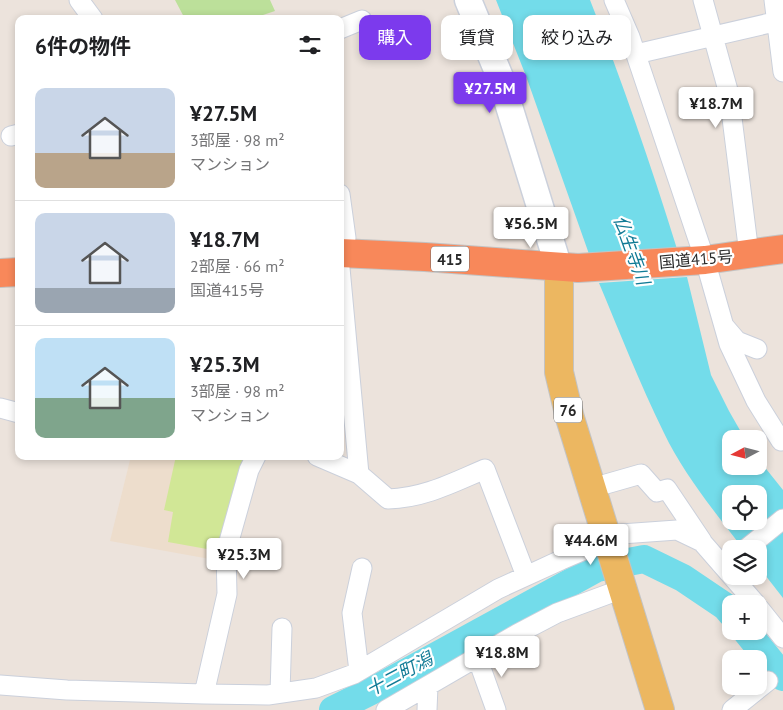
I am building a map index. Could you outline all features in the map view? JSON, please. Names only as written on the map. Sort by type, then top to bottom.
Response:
[{"type":"highway","name":"国道415号","points":[[344,251],[568,268],[697,260],[783,249]]},
{"type":"highway","points":[[0,273],[15,272]]},
{"type":"main road","name":"76","points":[[568,268],[559,372],[570,418],[660,710]]},
{"type":"street","points":[[80,0],[90,15]]},
{"type":"street","points":[[468,0],[500,77],[568,268]]},
{"type":"street","points":[[614,0],[636,54],[697,260],[724,326],[729,344],[756,401],[781,441]]},
{"type":"street","points":[[703,0],[729,94],[749,254]]},
{"type":"street","points":[[774,0],[780,20],[783,72]]},
{"type":"street","points":[[636,54],[780,20]]},
{"type":"street","points":[[344,27],[359,21]]},
{"type":"street","points":[[344,223],[346,238],[344,242]]},
{"type":"street","points":[[344,311],[359,474]]},
{"type":"street","points":[[724,326],[737,341],[757,349]]},
{"type":"street","points":[[0,408],[15,412]]},
{"type":"street","points":[[204,694],[227,594],[226,552],[249,470],[254,460]]},
{"type":"street","points":[[326,460],[359,474],[388,499],[424,495],[485,469],[526,576]]},
{"type":"street","points":[[592,488],[641,474],[657,492],[667,489],[702,542]]},
{"type":"street","points":[[757,540],[783,519]]},
{"type":"street","points":[[0,685],[67,690],[268,695],[316,688],[359,671],[498,590],[561,560],[609,543],[621,534],[678,530],[702,542],[722,560]]},
{"type":"street","points":[[359,671],[352,613],[362,568]]},
{"type":"street","points":[[386,710],[557,613],[621,586]]},
{"type":"street","points":[[767,618],[783,638]]},
{"type":"street","points":[[280,693],[282,628]]},
{"type":"street","points":[[477,657],[496,710]]},
{"type":"street","points":[[732,710],[768,681]]},
{"type":"street","points":[[427,710],[428,686]]},
{"type":"shaded area","points":[[130,460],[248,460],[221,561],[110,541]]},
{"type":"green space","points":[[175,0],[270,0],[275,11],[263,15],[183,15]]},
{"type":"green space","points":[[175,460],[243,460],[218,551],[168,542],[173,512],[164,510]]},
{"type":"water","name":"仏生寺川","points":[[496,0],[590,0],[596,15],[523,15],[523,60],[613,60],[636,123],[677,249],[589,254],[513,43],[513,15],[502,15]]},
{"type":"water","points":[[687,277],[711,375],[740,430],[722,430],[722,475],[768,475],[768,471],[783,490],[783,509],[767,523],[767,485],[722,485],[722,521],[680,463],[664,433],[599,283]]},
{"type":"water","points":[[783,527],[783,598],[767,577],[767,542]]},
{"type":"water","points":[[729,530],[759,530],[748,540],[737,540]]},
{"type":"waterway","name":"十二町潟","points":[[333,710],[385,684],[597,568],[644,559],[683,578],[722,604]]},
{"type":"waterway","name":"十二町潟","points":[[753,640],[783,677]]}]
